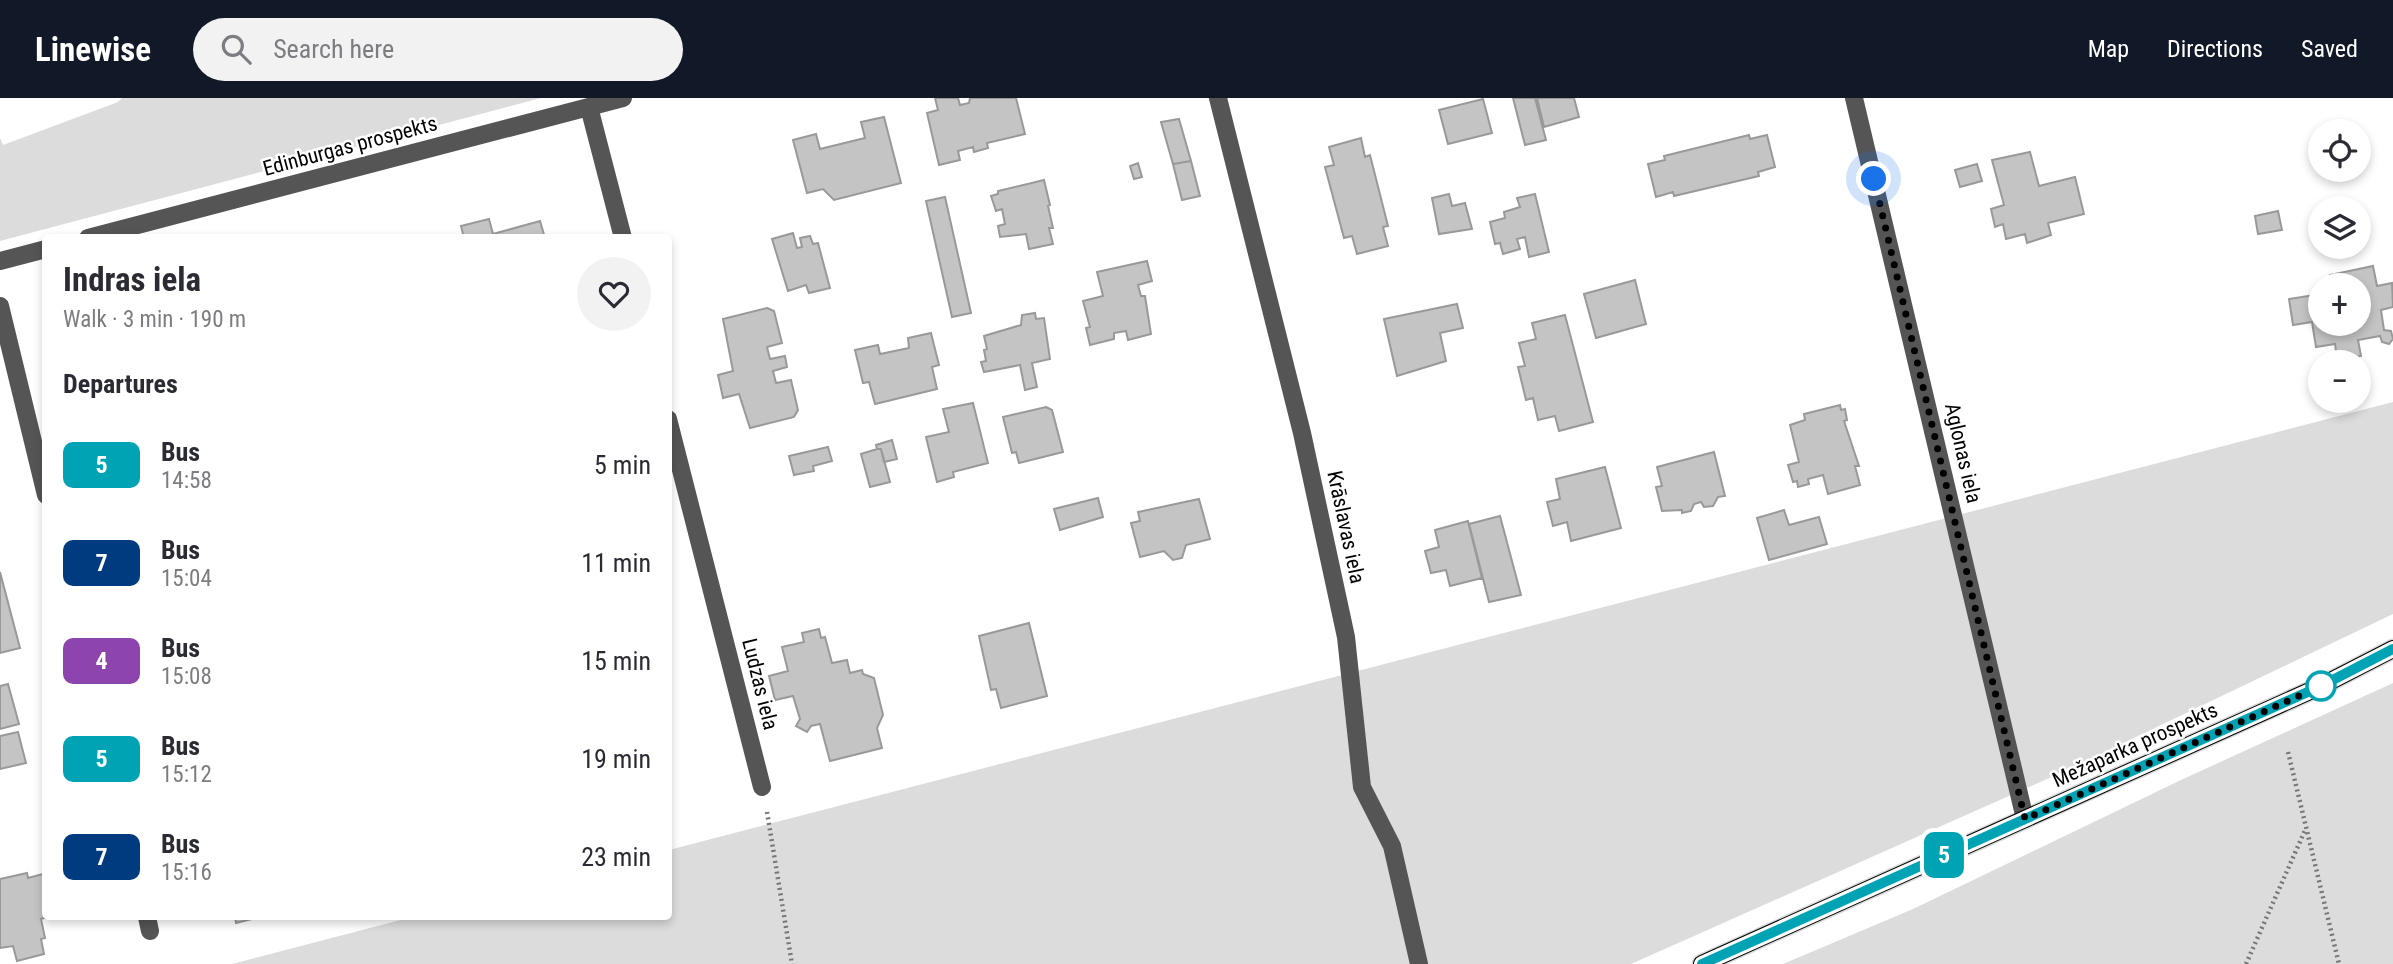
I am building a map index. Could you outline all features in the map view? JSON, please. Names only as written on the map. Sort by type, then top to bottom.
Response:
[{"type":"main road","name":"Mežaparka prospekts","points":[[1702,964],[2321,686],[2393,649]]},
{"type":"street","name":"Edinburgas prospekts","points":[[103,234],[623,98]]},
{"type":"street","name":"Krāslavas iela","points":[[1218,98],[1302,433],[1346,637],[1362,788],[1392,846],[1419,964]]},
{"type":"street","name":"Aglonas iela","points":[[1854,98],[2025,819]]},
{"type":"street","points":[[589,107],[622,234]]},
{"type":"street","points":[[0,261],[42,250]]},
{"type":"street","points":[[0,306],[42,479]]},
{"type":"street","name":"Ludzas iela","points":[[672,435],[762,787]]},
{"type":"path","points":[[2288,752],[2339,964]]},
{"type":"path","points":[[762,787],[792,964]]},
{"type":"path","points":[[2246,964],[2306,828]]},
{"type":"shaded area","points":[[122,98],[541,98],[0,241],[0,138],[3,145],[118,102]]},
{"type":"shaded area","points":[[2393,402],[2393,614],[2065,771],[1631,964],[232,964],[401,920],[672,920],[672,849],[2351,413],[2371,413],[2371,408]]},
{"type":"shaded area","points":[[2393,683],[2393,964],[1783,964],[1913,909],[2181,780]]},
{"type":"building","points":[[935,98],[958,98],[960,105],[969,103],[970,98],[1016,98],[1025,134],[987,143],[988,148],[974,152],[973,147],[958,151],[960,160],[939,165],[927,113],[938,110]]},
{"type":"building","points":[[1513,98],[1535,98],[1546,140],[1525,145]]},
{"type":"building","points":[[1537,98],[1574,98],[1579,117],[1544,127]]},
{"type":"building","points":[[1483,99],[1492,133],[1448,144],[1439,110]]},
{"type":"building","points":[[884,117],[901,183],[834,200],[823,189],[807,193],[793,140],[816,134],[820,149],[865,138],[861,122]]},
{"type":"building","points":[[1179,119],[1191,161],[1173,164],[1161,122]]},
{"type":"building","points":[[1749,135],[1750,139],[1767,135],[1775,167],[1758,172],[1759,176],[1674,196],[1673,192],[1656,197],[1648,164],[1665,160],[1664,156]]},
{"type":"building","points":[[1361,138],[1365,157],[1370,155],[1388,226],[1383,227],[1388,246],[1357,254],[1352,236],[1344,238],[1325,167],[1334,165],[1329,147]]},
{"type":"building","points":[[2030,152],[2039,186],[2075,177],[2084,214],[2048,223],[2051,235],[2027,243],[2025,234],[2006,239],[2003,224],[1995,227],[1991,209],[2004,205],[1992,160]]},
{"type":"building","points":[[1191,161],[1200,196],[1182,200],[1173,164]]},
{"type":"building","points":[[1138,163],[1142,177],[1134,179],[1130,166]]},
{"type":"building","points":[[1977,164],[1982,181],[1960,187],[1955,170]]},
{"type":"building","points":[[1044,180],[1050,205],[1048,206],[1053,228],[1049,228],[1053,244],[1029,249],[1026,234],[1000,237],[998,226],[1005,224],[1002,209],[996,211],[991,196],[998,194],[998,191]]},
{"type":"building","points":[[1449,194],[1452,206],[1465,203],[1472,229],[1439,234],[1432,198]]},
{"type":"building","points":[[1535,194],[1549,252],[1529,257],[1525,237],[1517,239],[1520,249],[1503,254],[1500,243],[1495,244],[1490,222],[1505,218],[1504,212],[1520,207],[1517,198]]},
{"type":"building","points":[[945,197],[971,313],[952,317],[926,201]]},
{"type":"building","points":[[2278,211],[2282,230],[2258,234],[2255,216]]},
{"type":"building","points":[[489,219],[493,234],[463,234],[461,226]]},
{"type":"building","points":[[540,221],[544,234],[493,234]]},
{"type":"building","points":[[793,233],[797,248],[802,247],[800,238],[810,236],[813,244],[818,243],[830,288],[809,293],[806,285],[788,291],[772,239]]},
{"type":"building","points":[[1147,261],[1152,281],[1138,285],[1141,296],[1145,296],[1151,334],[1128,340],[1126,331],[1114,333],[1114,339],[1090,345],[1086,328],[1090,327],[1083,301],[1103,296],[1097,272]]},
{"type":"building","points":[[2373,266],[2377,286],[2392,283],[2393,307],[2381,310],[2384,330],[2391,331],[2393,339],[2389,344],[2382,342],[2380,336],[2358,340],[2360,350],[2336,350],[2335,344],[2316,347],[2314,336],[2371,336],[2371,273],[2340,273]]},
{"type":"building","points":[[1635,280],[1646,324],[1596,338],[1584,294]]},
{"type":"building","points":[[2308,296],[2308,323],[2293,325],[2289,299]]},
{"type":"building","points":[[1457,304],[1463,328],[1440,333],[1446,361],[1397,376],[1384,319]]},
{"type":"building","points":[[767,308],[774,311],[782,343],[767,347],[770,359],[785,356],[787,367],[773,371],[776,383],[791,380],[798,410],[794,417],[750,428],[739,394],[723,398],[718,375],[733,371],[723,319]]},
{"type":"building","points":[[1035,313],[1036,319],[1044,318],[1050,359],[1032,363],[1037,387],[1025,390],[1020,365],[984,372],[981,362],[986,361],[984,350],[987,349],[984,336],[1021,325],[1022,315]]},
{"type":"building","points":[[1565,315],[1593,422],[1559,431],[1555,416],[1538,420],[1533,398],[1526,400],[1518,367],[1525,366],[1519,343],[1536,339],[1532,323]]},
{"type":"building","points":[[931,333],[939,365],[932,367],[937,389],[875,404],[869,382],[863,383],[855,350],[878,345],[880,354],[909,348],[908,338]]},
{"type":"building","points":[[973,403],[988,463],[953,472],[954,477],[937,482],[926,437],[949,432],[943,409]]},
{"type":"building","points":[[1840,405],[1841,410],[1845,409],[1847,420],[1844,421],[1859,466],[1855,466],[1860,485],[1828,494],[1823,475],[1808,479],[1809,484],[1798,487],[1797,481],[1793,482],[1788,465],[1799,462],[1790,425],[1805,420],[1804,414]]},
{"type":"building","points":[[1046,407],[1052,410],[1063,452],[1019,463],[1016,452],[1012,453],[1003,417]]},
{"type":"building","points":[[892,440],[897,459],[884,462],[881,449],[877,449],[876,445]]},
{"type":"building","points":[[828,447],[832,461],[813,466],[814,471],[794,475],[789,456]]},
{"type":"building","points":[[881,449],[890,482],[870,487],[861,454]]},
{"type":"building","points":[[1714,452],[1725,496],[1718,497],[1713,506],[1704,507],[1701,502],[1694,504],[1691,511],[1662,511],[1656,487],[1662,486],[1657,467]]},
{"type":"building","points":[[1605,467],[1621,528],[1571,541],[1567,522],[1553,526],[1547,502],[1560,499],[1556,479]]},
{"type":"building","points":[[1098,498],[1103,517],[1060,530],[1054,509]]},
{"type":"building","points":[[1199,499],[1210,539],[1186,545],[1182,558],[1173,560],[1164,551],[1140,557],[1131,523],[1140,521],[1138,512]]},
{"type":"building","points":[[1784,510],[1789,525],[1819,517],[1827,544],[1769,560],[1757,518]]},
{"type":"building","points":[[1500,516],[1521,595],[1489,602],[1469,524]]},
{"type":"building","points":[[1468,521],[1482,578],[1450,586],[1446,570],[1431,573],[1425,551],[1439,547],[1435,530]]},
{"type":"building","points":[[0,572],[20,648],[0,653]]},
{"type":"building","points":[[1029,623],[1047,696],[1001,708],[996,689],[991,690],[979,636]]},
{"type":"building","points":[[819,629],[821,638],[825,637],[832,663],[847,660],[850,673],[862,670],[863,674],[874,678],[883,715],[877,728],[882,748],[830,761],[820,724],[811,726],[807,732],[796,726],[800,719],[793,696],[775,700],[769,676],[788,671],[782,647],[804,642],[802,633]]},
{"type":"building","points":[[8,684],[19,724],[0,729],[0,686]]},
{"type":"building","points":[[18,732],[26,763],[0,769],[0,736]]},
{"type":"building","points":[[27,873],[28,878],[42,874],[41,919],[45,938],[41,939],[44,954],[17,961],[13,946],[0,948],[0,879]]},
{"type":"bus line","name":"5","points":[[1702,964],[2321,686],[2393,649]]},
{"type":"route","points":[[1874,179],[2025,819],[2321,686]]}]
